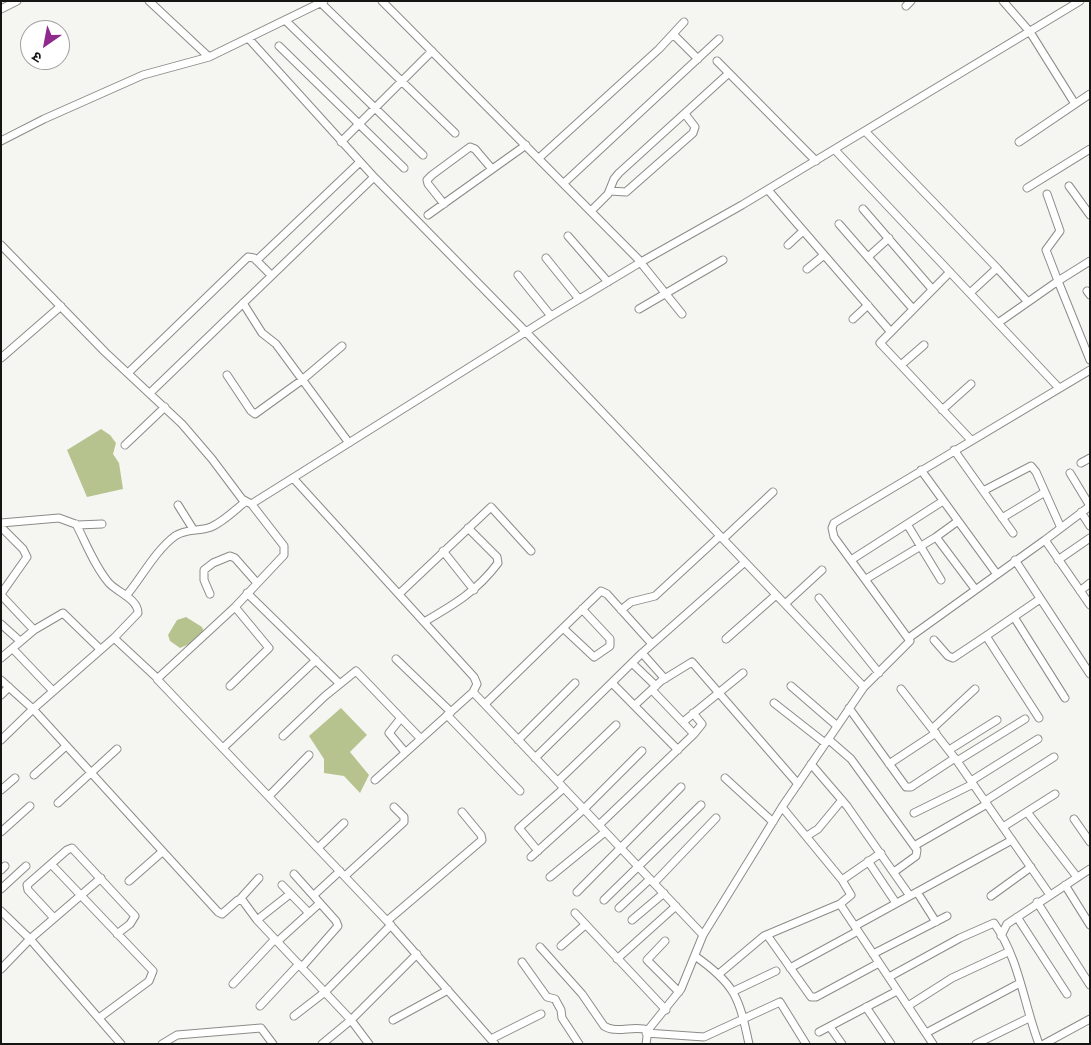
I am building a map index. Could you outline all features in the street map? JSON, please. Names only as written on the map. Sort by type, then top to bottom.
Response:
[{"type":"street","points":[[1,9],[17,1]]},
{"type":"street","points":[[149,1],[209,57]]},
{"type":"street","points":[[382,1],[592,210],[641,263],[682,314]]},
{"type":"street","points":[[1003,1],[1030,32],[1075,104]]},
{"type":"street","points":[[253,505],[551,316],[768,190],[1080,1]]},
{"type":"street","points":[[1,141],[44,119],[143,75],[209,57],[323,2],[401,82],[455,133]]},
{"type":"street","points":[[285,20],[423,155]]},
{"type":"street","points":[[539,158],[684,22]]},
{"type":"street","points":[[673,34],[698,59]]},
{"type":"street","points":[[249,39],[374,177],[526,332],[864,688]]},
{"type":"street","points":[[564,183],[718,39]]},
{"type":"street","points":[[279,46],[404,168]]},
{"type":"street","points":[[341,142],[432,51]]},
{"type":"street","points":[[717,61],[816,161]]},
{"type":"street","points":[[592,210],[610,191],[618,173],[729,73]]},
{"type":"street","points":[[1019,142],[1090,94]]},
{"type":"street","points":[[610,191],[626,192],[693,133],[696,127],[685,114]]},
{"type":"street","points":[[865,131],[1028,302]]},
{"type":"street","points":[[428,215],[526,145]]},
{"type":"street","points":[[444,204],[428,184],[432,174],[470,147],[475,149],[492,169]]},
{"type":"street","points":[[1027,188],[1090,149]]},
{"type":"street","points":[[834,150],[1059,388]]},
{"type":"street","points":[[257,260],[360,162]]},
{"type":"street","points":[[150,394],[374,177]]},
{"type":"street","points":[[1069,186],[1090,216]]},
{"type":"street","points":[[768,190],[890,330]]},
{"type":"street","points":[[1047,194],[1060,231],[1046,250],[1090,360]]},
{"type":"street","points":[[863,208],[932,289]]},
{"type":"street","points":[[839,224],[912,309]]},
{"type":"street","points":[[788,245],[803,231]]},
{"type":"street","points":[[568,236],[608,282]]},
{"type":"street","points":[[868,257],[889,238]]},
{"type":"street","points":[[1,245],[128,374],[165,407],[198,441],[245,502],[253,505],[284,546],[285,552],[282,557],[235,606],[157,678]]},
{"type":"street","points":[[807,269],[824,255]]},
{"type":"street","points":[[128,374],[248,257],[257,260],[271,275]]},
{"type":"street","points":[[546,258],[579,299]]},
{"type":"street","points":[[638,309],[723,260]]},
{"type":"street","points":[[998,323],[1090,260]]},
{"type":"street","points":[[970,294],[997,268]]},
{"type":"street","points":[[950,272],[890,330],[880,343],[970,440]]},
{"type":"street","points":[[518,275],[551,316]]},
{"type":"street","points":[[243,303],[262,333],[276,344],[349,443]]},
{"type":"street","points":[[853,319],[868,305]]},
{"type":"street","points":[[1,358],[61,306]]},
{"type":"street","points":[[901,365],[924,345]]},
{"type":"street","points":[[227,376],[255,414],[302,380],[342,346]]},
{"type":"street","points":[[910,637],[834,537],[832,528],[834,523],[970,440],[1059,388],[1089,373]]},
{"type":"street","points":[[942,410],[971,384]]},
{"type":"street","points":[[125,445],[165,407]]},
{"type":"street","points":[[954,450],[1013,533]]},
{"type":"street","points":[[1081,463],[1090,458]]},
{"type":"street","points":[[983,491],[1028,466],[1033,468],[1061,528]]},
{"type":"street","points":[[921,470],[996,573]]},
{"type":"street","points":[[646,1044],[647,1032],[679,992],[703,935],[782,807],[836,725],[864,688],[908,645],[910,637],[1090,506],[1070,473]]},
{"type":"street","points":[[293,478],[474,677],[477,684],[473,692],[375,780]]},
{"type":"street","points":[[621,610],[632,602],[655,596],[773,492]]},
{"type":"street","points":[[1002,518],[1045,492]]},
{"type":"street","points":[[851,560],[944,501]]},
{"type":"street","points":[[126,596],[161,549],[175,536],[188,530],[203,530],[216,525],[245,502]]},
{"type":"street","points":[[178,505],[193,529]]},
{"type":"street","points":[[399,594],[468,528],[493,507],[531,551]]},
{"type":"street","points":[[1081,512],[1090,526]]},
{"type":"street","points":[[1,523],[59,518],[76,524],[102,524]]},
{"type":"street","points":[[866,579],[936,537],[958,521]]},
{"type":"street","points":[[1,740],[33,709],[114,638],[138,611],[126,596],[108,582],[76,524]]},
{"type":"street","points":[[907,524],[940,580]]},
{"type":"street","points":[[1,527],[23,549],[26,557],[1,594],[34,630]]},
{"type":"street","points":[[424,622],[458,602],[484,582],[499,561],[468,528]]},
{"type":"street","points":[[936,537],[975,589]]},
{"type":"street","points":[[1058,560],[1090,538]]},
{"type":"street","points":[[1045,540],[1090,605]]},
{"type":"street","points":[[444,551],[474,590]]},
{"type":"street","points":[[210,594],[204,580],[204,570],[213,563],[230,556],[235,558],[257,583]]},
{"type":"street","points":[[1014,560],[1090,674]]},
{"type":"street","points":[[535,758],[642,653],[745,562]]},
{"type":"street","points":[[785,604],[822,570]]},
{"type":"street","points":[[1080,590],[1090,583]]},
{"type":"street","points":[[485,704],[601,591],[607,594],[652,644]]},
{"type":"street","points":[[247,593],[339,683]]},
{"type":"street","points":[[726,639],[776,595]]},
{"type":"street","points":[[819,598],[879,673]]},
{"type":"street","points":[[934,640],[948,656],[954,658],[1040,599]]},
{"type":"street","points":[[230,686],[268,648],[235,606]]},
{"type":"street","points":[[563,628],[594,657],[610,646],[610,639],[582,609]]},
{"type":"street","points":[[1,658],[34,630],[63,612],[100,649]]},
{"type":"street","points":[[1014,616],[1065,698]]},
{"type":"street","points":[[1,624],[20,642]]},
{"type":"street","points":[[986,636],[1039,718]]},
{"type":"street","points":[[114,638],[157,678],[389,923],[493,1041],[541,1014]]},
{"type":"street","points":[[13,649],[53,691]]},
{"type":"street","points":[[642,653],[665,679]]},
{"type":"street","points":[[396,659],[449,713],[520,791]]},
{"type":"street","points":[[222,748],[316,660]]},
{"type":"street","points":[[635,705],[665,679],[692,662],[798,784]]},
{"type":"street","points":[[632,663],[694,734]]},
{"type":"street","points":[[283,736],[352,671],[359,672],[420,738]]},
{"type":"street","points":[[683,722],[744,673]]},
{"type":"street","points":[[1,680],[33,709],[220,914],[240,899],[258,878]]},
{"type":"street","points":[[518,740],[575,683]]},
{"type":"street","points":[[612,683],[678,750]]},
{"type":"street","points":[[791,686],[836,725]]},
{"type":"street","points":[[1,695],[9,687]]},
{"type":"street","points":[[900,689],[956,760],[1050,895]]},
{"type":"street","points":[[889,764],[934,731],[975,689]]},
{"type":"street","points":[[473,692],[703,935]]},
{"type":"street","points":[[774,703],[851,759],[914,846],[917,852],[916,856],[894,872]]},
{"type":"street","points":[[849,708],[904,785],[909,788],[1025,720]]},
{"type":"street","points":[[599,825],[694,734],[702,724],[693,713]]},
{"type":"street","points":[[401,718],[389,733],[405,752]]},
{"type":"street","points":[[948,750],[997,720]]},
{"type":"street","points":[[558,781],[616,726]]},
{"type":"street","points":[[914,813],[972,782],[1038,739]]},
{"type":"street","points":[[34,775],[66,746]]},
{"type":"street","points":[[58,803],[117,749]]},
{"type":"street","points":[[531,857],[584,810],[642,752]]},
{"type":"street","points":[[269,796],[309,755]]},
{"type":"street","points":[[914,846],[986,803],[1054,757]]},
{"type":"street","points":[[811,764],[842,800],[894,872],[936,922]]},
{"type":"street","points":[[1,790],[15,778]]},
{"type":"street","points":[[725,778],[773,822]]},
{"type":"street","points":[[577,892],[622,849],[681,787]]},
{"type":"street","points":[[538,851],[519,828],[564,788]]},
{"type":"street","points":[[1003,827],[1055,794]]},
{"type":"street","points":[[807,836],[818,829],[842,800]]},
{"type":"street","points":[[604,900],[639,868],[701,805]]},
{"type":"street","points":[[1,832],[30,806]]},
{"type":"street","points":[[720,973],[767,935],[840,904],[851,895],[842,880],[782,807]]},
{"type":"street","points":[[314,895],[404,822],[404,817],[394,808]]},
{"type":"street","points":[[294,1016],[325,992],[389,923],[482,840],[481,835],[462,812]]},
{"type":"street","points":[[1027,812],[1077,877]]},
{"type":"street","points":[[619,908],[652,881],[716,818]]},
{"type":"street","points":[[1074,819],[1090,842]]},
{"type":"street","points":[[318,848],[344,823]]},
{"type":"street","points":[[550,877],[606,832]]},
{"type":"street","points":[[790,968],[913,894],[1012,840]]},
{"type":"street","points":[[54,918],[26,887],[67,850],[72,848],[135,916],[130,924],[117,934]]},
{"type":"street","points":[[129,881],[162,852]]},
{"type":"street","points":[[842,880],[881,853]]},
{"type":"street","points":[[868,861],[896,904]]},
{"type":"street","points":[[52,864],[79,896],[153,973],[149,981],[99,1018]]},
{"type":"street","points":[[1,889],[26,866]]},
{"type":"street","points":[[991,896],[1031,867]]},
{"type":"street","points":[[1001,936],[1005,926],[1017,916],[1090,868]]},
{"type":"street","points":[[260,1006],[338,926],[314,895],[294,874]]},
{"type":"street","points":[[1,969],[30,939],[101,878]]},
{"type":"street","points":[[282,885],[309,913]]},
{"type":"street","points":[[1065,885],[1090,925]]},
{"type":"street","points":[[632,920],[664,893]]},
{"type":"street","points":[[257,920],[290,894]]},
{"type":"street","points":[[240,899],[257,920],[350,1020],[369,1044]]},
{"type":"street","points":[[1037,902],[1090,986]]},
{"type":"street","points":[[233,984],[277,940],[320,903]]},
{"type":"street","points":[[840,904],[931,1043]]},
{"type":"street","points":[[617,959],[676,906]]},
{"type":"street","points":[[1,911],[30,939],[121,1044]]},
{"type":"street","points":[[575,914],[666,1010]]},
{"type":"street","points":[[873,954],[947,916]]},
{"type":"street","points":[[1017,916],[1067,994]]},
{"type":"street","points":[[889,978],[960,938],[995,924],[1020,983],[1029,1018],[1039,1044]]},
{"type":"street","points":[[561,946],[585,925]]},
{"type":"street","points":[[767,935],[809,996],[814,997],[879,963]]},
{"type":"street","points":[[665,940],[649,955],[648,960],[679,992]]},
{"type":"street","points":[[540,947],[582,994],[608,1029],[636,1027],[647,1032],[704,1037],[780,1002],[806,1044]]},
{"type":"street","points":[[908,1006],[952,978],[1008,952]]},
{"type":"street","points":[[322,1044],[350,1020],[417,954]]},
{"type":"street","points":[[695,956],[720,973],[734,991],[744,1018],[749,1044]]},
{"type":"street","points":[[522,962],[547,997],[555,999],[562,1012],[562,1018],[579,1044]]},
{"type":"street","points":[[734,991],[776,971]]},
{"type":"street","points":[[926,1033],[1020,983]]},
{"type":"street","points":[[393,1020],[448,990]]},
{"type":"street","points":[[819,1032],[898,990]]},
{"type":"street","points":[[866,1007],[891,1044]]},
{"type":"street","points":[[976,1044],[1029,1018]]},
{"type":"street","points":[[1044,1044],[1090,1019]]},
{"type":"street","points":[[830,1027],[842,1044]]},
{"type":"street","points":[[162,1044],[177,1035],[261,1028],[273,1044]]},
{"type":"shaded area","points":[[101,429],[110,435],[116,443],[113,454],[119,463],[123,489],[87,497],[67,450]]},
{"type":"shaded area","points":[[186,617],[202,627],[204,632],[194,642],[180,648],[170,641],[168,635],[177,620]]},
{"type":"shaded area","points":[[341,708],[367,735],[350,752],[369,775],[360,793],[344,776],[324,773],[324,759],[309,736]]}]
